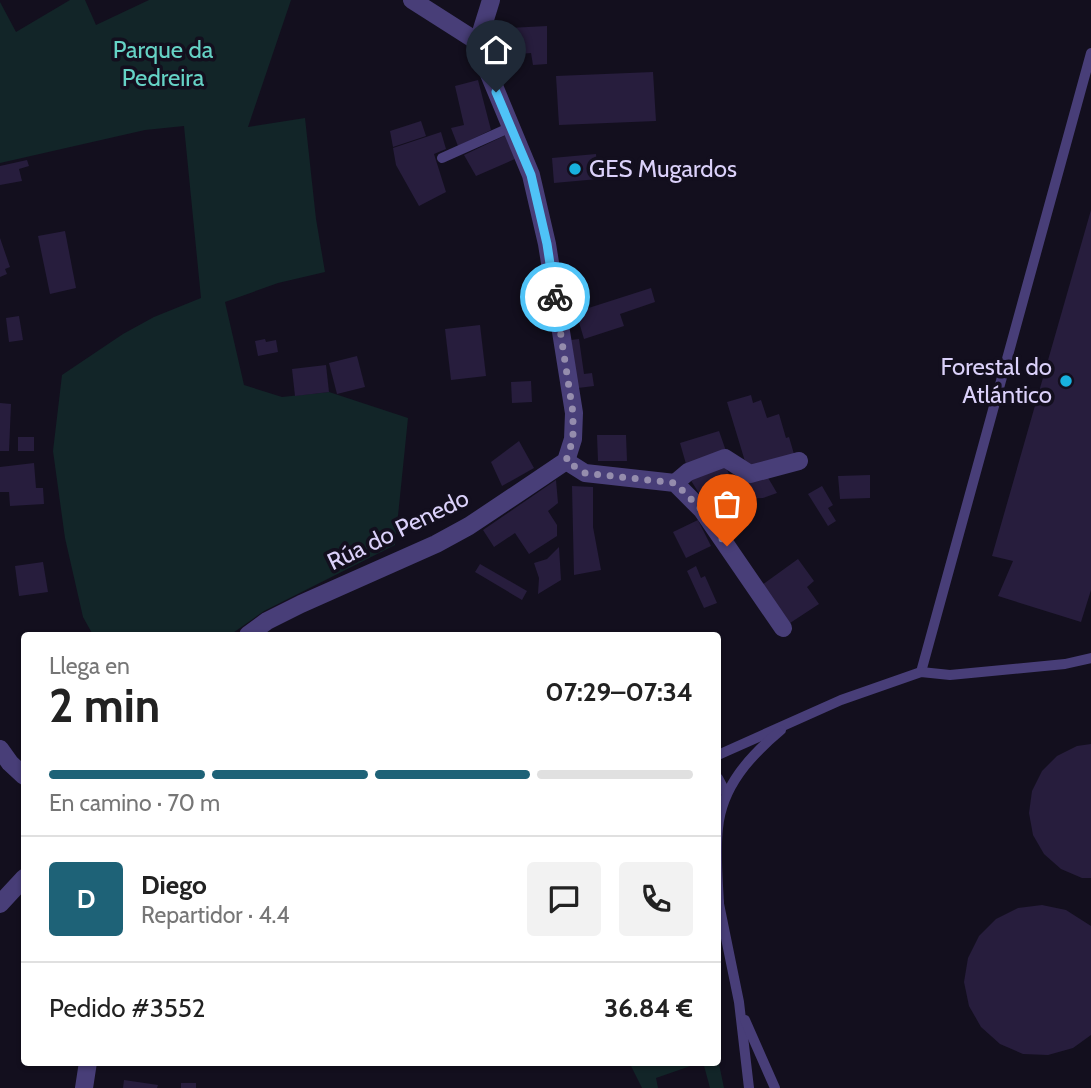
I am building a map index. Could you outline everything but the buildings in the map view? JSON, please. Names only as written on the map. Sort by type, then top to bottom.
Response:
[{"type":"street","points":[[412,0],[478,42],[531,175],[547,244],[573,413],[573,439],[566,461],[585,473],[675,483],[702,510],[783,628]]},
{"type":"street","points":[[478,42],[491,0]]},
{"type":"street","points":[[675,483],[688,472],[725,458],[750,474],[799,461]]},
{"type":"street","name":"Rúa do Penedo","points":[[252,632],[267,621],[436,544],[469,526],[566,461]]},
{"type":"street","points":[[0,749],[21,772]]},
{"type":"street","points":[[0,904],[21,881]]},
{"type":"street","points":[[84,1088],[87,1066]]},
{"type":"lane","points":[[921,672],[1091,53]]},
{"type":"lane","points":[[442,158],[511,127]]},
{"type":"lane","points":[[721,754],[841,700],[921,672],[950,676],[1065,664],[1091,658]]},
{"type":"lane","points":[[721,815],[726,793],[755,752],[791,722]]},
{"type":"lane","points":[[721,784],[726,793]]},
{"type":"lane","points":[[721,916],[739,1002],[749,1088]]},
{"type":"lane","points":[[739,1002],[752,1039],[775,1088]]},
{"type":"green space","name":"Parque da Pedreira","points":[[70,0],[85,0],[96,25],[149,0],[291,0],[248,127],[305,118],[325,272],[278,283],[225,302],[244,385],[282,397],[329,392],[408,418],[395,545],[264,611],[234,632],[91,632],[83,617],[65,538],[53,451],[62,375],[123,334],[154,317],[201,298],[184,126],[145,130],[0,163],[0,2],[16,32]]},
{"type":"green space","points":[[631,1066],[690,1066],[656,1078],[658,1088],[642,1088]]},
{"type":"green space","points":[[704,1066],[719,1066],[724,1088],[710,1088]]},
{"type":"way so far","points":[[555,297],[573,413],[573,439],[566,461],[585,473],[675,483],[702,510],[727,546]]},
{"type":"place","name":"GES Mugardos","points":[[575,169]]},
{"type":"place","name":"Forestal do Atlántico","points":[[1066,381]]},
{"type":"route","points":[[496,92],[531,175],[547,244],[555,297]]}]
